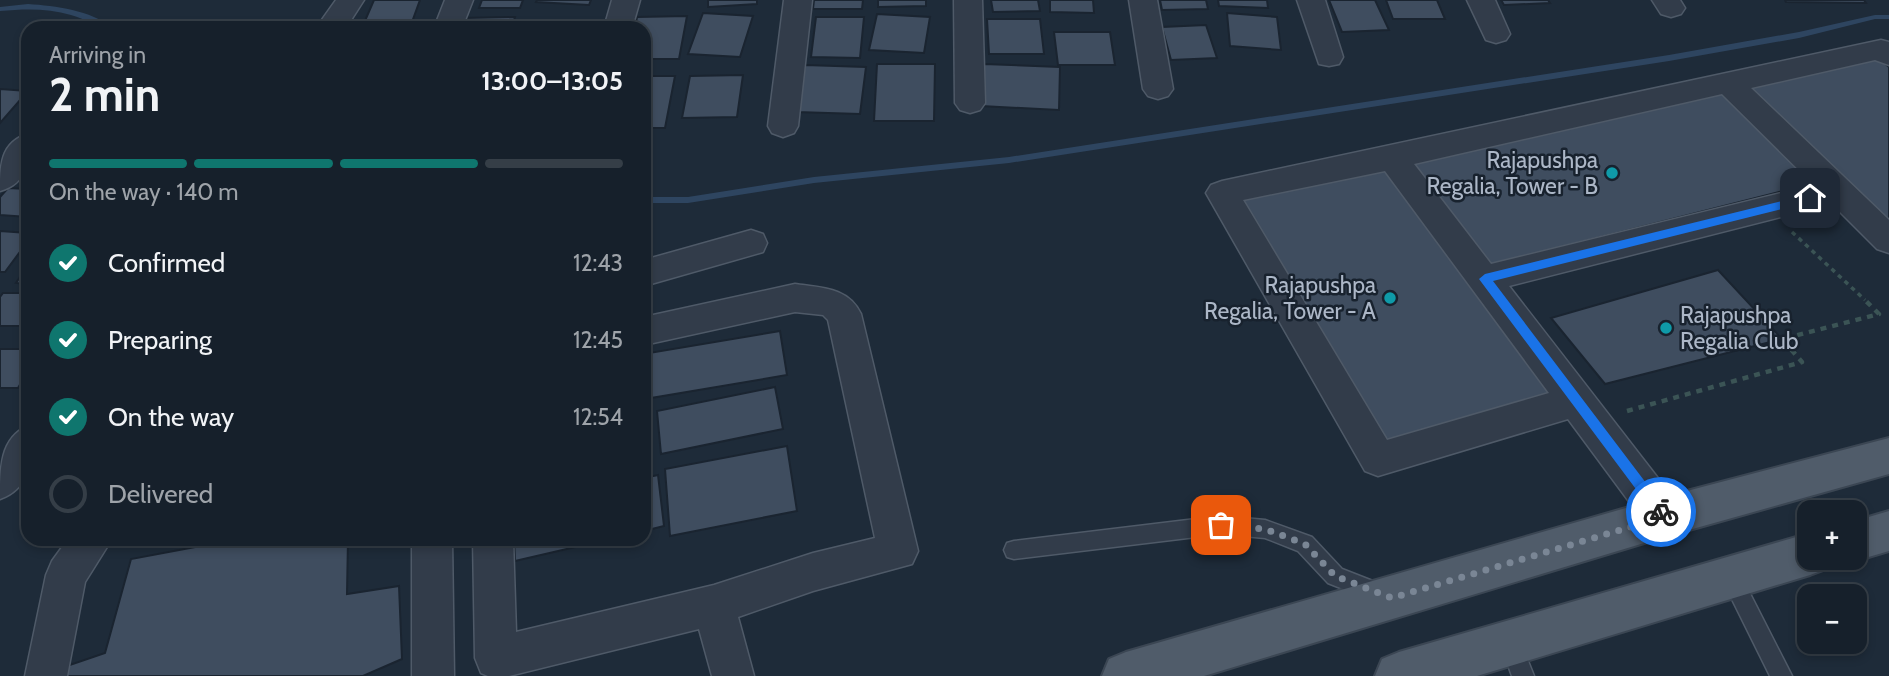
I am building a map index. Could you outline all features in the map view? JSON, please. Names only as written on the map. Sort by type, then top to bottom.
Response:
[{"type":"main road","points":[[1126,676],[1664,517],[1889,456]]},
{"type":"main road","points":[[1867,537],[1889,531]]},
{"type":"main road","points":[[1399,676],[1517,659],[1731,576],[1797,558]]},
{"type":"street","points":[[336,21],[350,0]]},
{"type":"street","points":[[451,21],[459,0]]},
{"type":"street","points":[[620,21],[626,0]]},
{"type":"street","points":[[783,126],[798,0]]},
{"type":"street","points":[[968,0],[970,103]]},
{"type":"street","points":[[1143,0],[1157,89]]},
{"type":"street","points":[[1311,0],[1329,57]]},
{"type":"street","points":[[1481,0],[1496,34]]},
{"type":"street","points":[[1577,401],[1378,459],[1222,193],[1881,49],[1889,56]]},
{"type":"street","points":[[1728,83],[1889,240]]},
{"type":"street","points":[[0,180],[16,151]]},
{"type":"street","points":[[1392,158],[1664,517]]},
{"type":"street","points":[[1485,279],[1838,191]]},
{"type":"street","points":[[651,271],[751,243]]},
{"type":"street","points":[[494,546],[496,658],[713,605],[813,572],[898,551],[844,314],[832,303],[795,298],[651,329]]},
{"type":"street","points":[[0,482],[21,452]]},
{"type":"street","points":[[0,497],[21,489]]},
{"type":"street","points":[[46,676],[66,575],[87,546]]},
{"type":"street","points":[[432,546],[433,676]]},
{"type":"street","points":[[713,605],[733,676]]},
{"type":"lane","points":[[1014,550],[1221,525],[1265,529],[1305,544],[1335,576],[1392,598]]},
{"type":"lane","points":[[1731,576],[1781,676]]},
{"type":"path","points":[[1621,413],[1802,362],[1782,339],[1879,314],[1795,232],[1782,235]]},
{"type":"building","points":[[374,0],[420,0],[412,21],[365,21]]},
{"type":"building","points":[[482,0],[523,0],[520,8],[479,8]]},
{"type":"building","points":[[591,0],[589,5],[536,2]]},
{"type":"building","points":[[708,0],[757,0],[757,4],[708,7]]},
{"type":"building","points":[[814,0],[863,0],[862,9],[813,9]]},
{"type":"building","points":[[878,0],[926,0],[926,6],[878,7]]},
{"type":"building","points":[[991,0],[1038,0],[1040,11],[993,12]]},
{"type":"building","points":[[1050,0],[1093,0],[1094,13],[1050,12]]},
{"type":"building","points":[[1160,0],[1206,0],[1208,9],[1162,10]]},
{"type":"building","points":[[1218,0],[1267,0],[1268,8],[1219,6]]},
{"type":"building","points":[[1329,0],[1375,0],[1389,30],[1342,32]]},
{"type":"building","points":[[1386,0],[1437,0],[1445,19],[1393,19]]},
{"type":"building","points":[[1501,0],[1548,0],[1550,3],[1504,5]]},
{"type":"building","points":[[1785,0],[1864,0],[1866,3],[1786,2]]},
{"type":"building","points":[[703,13],[753,16],[740,57],[688,54]]},
{"type":"building","points":[[1227,13],[1277,17],[1281,50],[1230,46]]},
{"type":"building","points":[[877,14],[930,17],[924,53],[869,50]]},
{"type":"building","points":[[687,16],[679,59],[651,59],[651,21],[636,21],[637,17]]},
{"type":"building","points":[[515,17],[514,21],[464,21],[465,18]]},
{"type":"building","points":[[816,17],[864,17],[860,58],[811,57]]},
{"type":"building","points":[[987,19],[1040,19],[1044,54],[989,54]]},
{"type":"building","points":[[1206,25],[1217,58],[1171,60],[1162,27]]},
{"type":"building","points":[[1054,32],[1110,32],[1115,65],[1058,65]]},
{"type":"building","points":[[1876,56],[1889,67],[1889,228],[1739,86]]},
{"type":"building","points":[[877,64],[935,64],[934,121],[874,121]]},
{"type":"building","points":[[984,64],[1060,67],[1059,110],[981,106]]},
{"type":"building","points":[[805,65],[866,67],[860,114],[796,112]]},
{"type":"building","points":[[743,75],[737,117],[682,118],[690,76]]},
{"type":"building","points":[[651,76],[675,76],[665,128],[651,128]]},
{"type":"building","points":[[0,89],[21,90],[21,99],[0,123]]},
{"type":"building","name":"Rajapushpa Regalia, Tower - B","points":[[1720,91],[1815,183],[1491,265],[1411,163]]},
{"type":"building","name":"Rajapushpa Regalia, Tower - A","points":[[1387,166],[1559,397],[1387,446],[1236,198]]},
{"type":"building","points":[[8,188],[21,189],[21,216],[0,215],[0,197]]},
{"type":"building","points":[[0,231],[21,232],[21,250],[5,272],[0,272]]},
{"type":"building","name":"Rajapushpa Regalia Club","points":[[1718,270],[1782,339],[1605,384],[1551,318]]},
{"type":"building","points":[[3,293],[21,293],[21,326],[0,326],[0,297]]},
{"type":"building","points":[[780,331],[787,375],[651,398],[651,353]]},
{"type":"building","points":[[0,349],[21,349],[21,383],[18,388],[0,388]]},
{"type":"building","points":[[775,387],[783,429],[661,454],[657,411]]},
{"type":"building","points":[[787,446],[797,511],[670,536],[665,469]]},
{"type":"building","points":[[658,475],[664,526],[651,529],[651,476]]},
{"type":"building","points":[[201,546],[348,546],[347,594],[399,586],[402,659],[363,676],[57,676],[58,669],[105,653],[131,559]]},
{"type":"building","points":[[514,546],[580,546],[515,561]]},
{"type":"waterway","points":[[0,9],[42,7],[97,21]]},
{"type":"waterway","points":[[651,200],[688,200],[814,180],[1009,160],[1669,58],[1799,35],[1875,17],[1889,17]]},
{"type":"way so far","points":[[1221,525],[1265,529],[1305,544],[1335,576],[1392,598],[1664,517],[1661,512]]},
{"type":"place","name":"Rajapushpa Regalia, Tower - B","points":[[1612,173]]},
{"type":"place","name":"Rajapushpa Regalia, Tower - A","points":[[1390,298]]},
{"type":"place","name":"Rajapushpa Regalia Club","points":[[1666,328]]},
{"type":"route","points":[[1661,512],[1485,279],[1810,198]]}]
